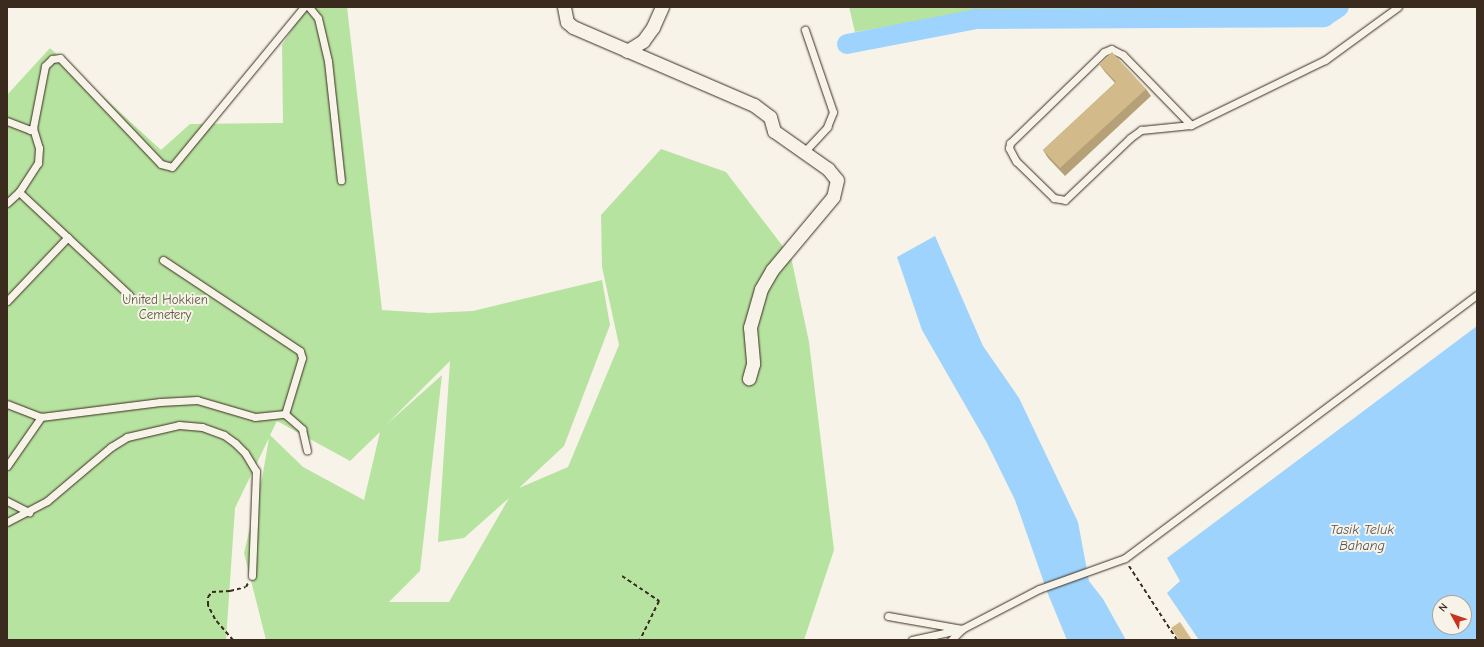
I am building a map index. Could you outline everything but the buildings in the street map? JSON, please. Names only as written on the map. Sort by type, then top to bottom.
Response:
[{"type":"street","points":[[564,7],[570,26],[754,105],[770,117],[774,130],[805,151],[834,174],[837,180],[836,192],[772,270],[761,289],[750,327],[753,364],[749,378]]},
{"type":"street","points":[[627,51],[643,41],[654,27],[662,7]]},
{"type":"lane","points":[[7,203],[19,192],[38,163],[39,148],[34,128],[45,66],[52,59],[60,58],[161,164],[172,168],[304,7]]},
{"type":"lane","points":[[309,7],[318,18],[327,55],[341,180]]},
{"type":"lane","points":[[1191,125],[1123,55],[1111,49],[1104,52],[1010,143],[1009,148],[1016,161],[1054,198],[1061,201],[1069,197],[1130,138],[1141,130],[1191,125],[1325,60],[1398,7]]},
{"type":"lane","points":[[805,30],[833,108],[830,122],[805,151]]},
{"type":"lane","points":[[7,122],[30,130],[34,128]]},
{"type":"lane","points":[[19,192],[129,295]]},
{"type":"lane","points":[[7,300],[68,237]]},
{"type":"lane","points":[[163,260],[300,351],[302,358],[285,414]]},
{"type":"lane","points":[[912,640],[962,629],[1039,589],[1090,568],[1125,558],[1477,295]]},
{"type":"lane","points":[[7,404],[40,417],[146,403],[197,400],[255,417],[285,414],[302,429],[307,450]]},
{"type":"lane","points":[[7,466],[40,417]]},
{"type":"lane","points":[[7,522],[29,512],[75,479],[111,447],[127,438],[179,425],[212,430],[224,435],[245,453],[256,471],[252,576]]},
{"type":"lane","points":[[7,501],[29,512]]},
{"type":"lane","points":[[888,616],[962,629]]},
{"type":"lane","points":[[951,640],[962,629]]},
{"type":"path","points":[[1125,558],[1177,640]]},
{"type":"path","points":[[233,640],[214,619],[208,604],[208,597],[212,592],[230,591],[246,587],[252,576]]},
{"type":"path","points":[[622,576],[660,601],[640,640]]},
{"type":"green space","name":"United Hokkien Cemetery","points":[[306,7],[347,7],[382,310],[429,313],[473,311],[602,280],[610,325],[564,446],[519,488],[568,467],[619,345],[602,267],[601,215],[661,149],[726,172],[791,257],[809,342],[834,550],[804,640],[266,640],[244,553],[263,473],[269,438],[235,508],[226,640],[7,640],[7,95],[50,48],[161,150],[190,124],[283,123],[282,45]],"holes":[[[450,361],[438,542],[464,538],[509,498],[449,602],[389,602],[420,571],[442,375],[386,425]],[[277,421],[350,461],[380,432],[364,500],[303,467],[270,435]]]},
{"type":"green space","points":[[849,7],[1324,7],[1318,11],[987,10],[855,32]]},
{"type":"water","points":[[935,236],[983,346],[1019,398],[1078,522],[1089,581],[1103,599],[1126,640],[1067,640],[1048,594],[1015,500],[987,443],[922,330],[897,257]]},
{"type":"water","name":"Tasik Teluk Bahang","points":[[1477,326],[1477,640],[1199,640],[1167,593],[1180,581],[1167,558]]},
{"type":"waterway","points":[[976,7],[977,19]]},
{"type":"waterway","points":[[847,44],[977,19],[1324,17],[1339,7]]}]
